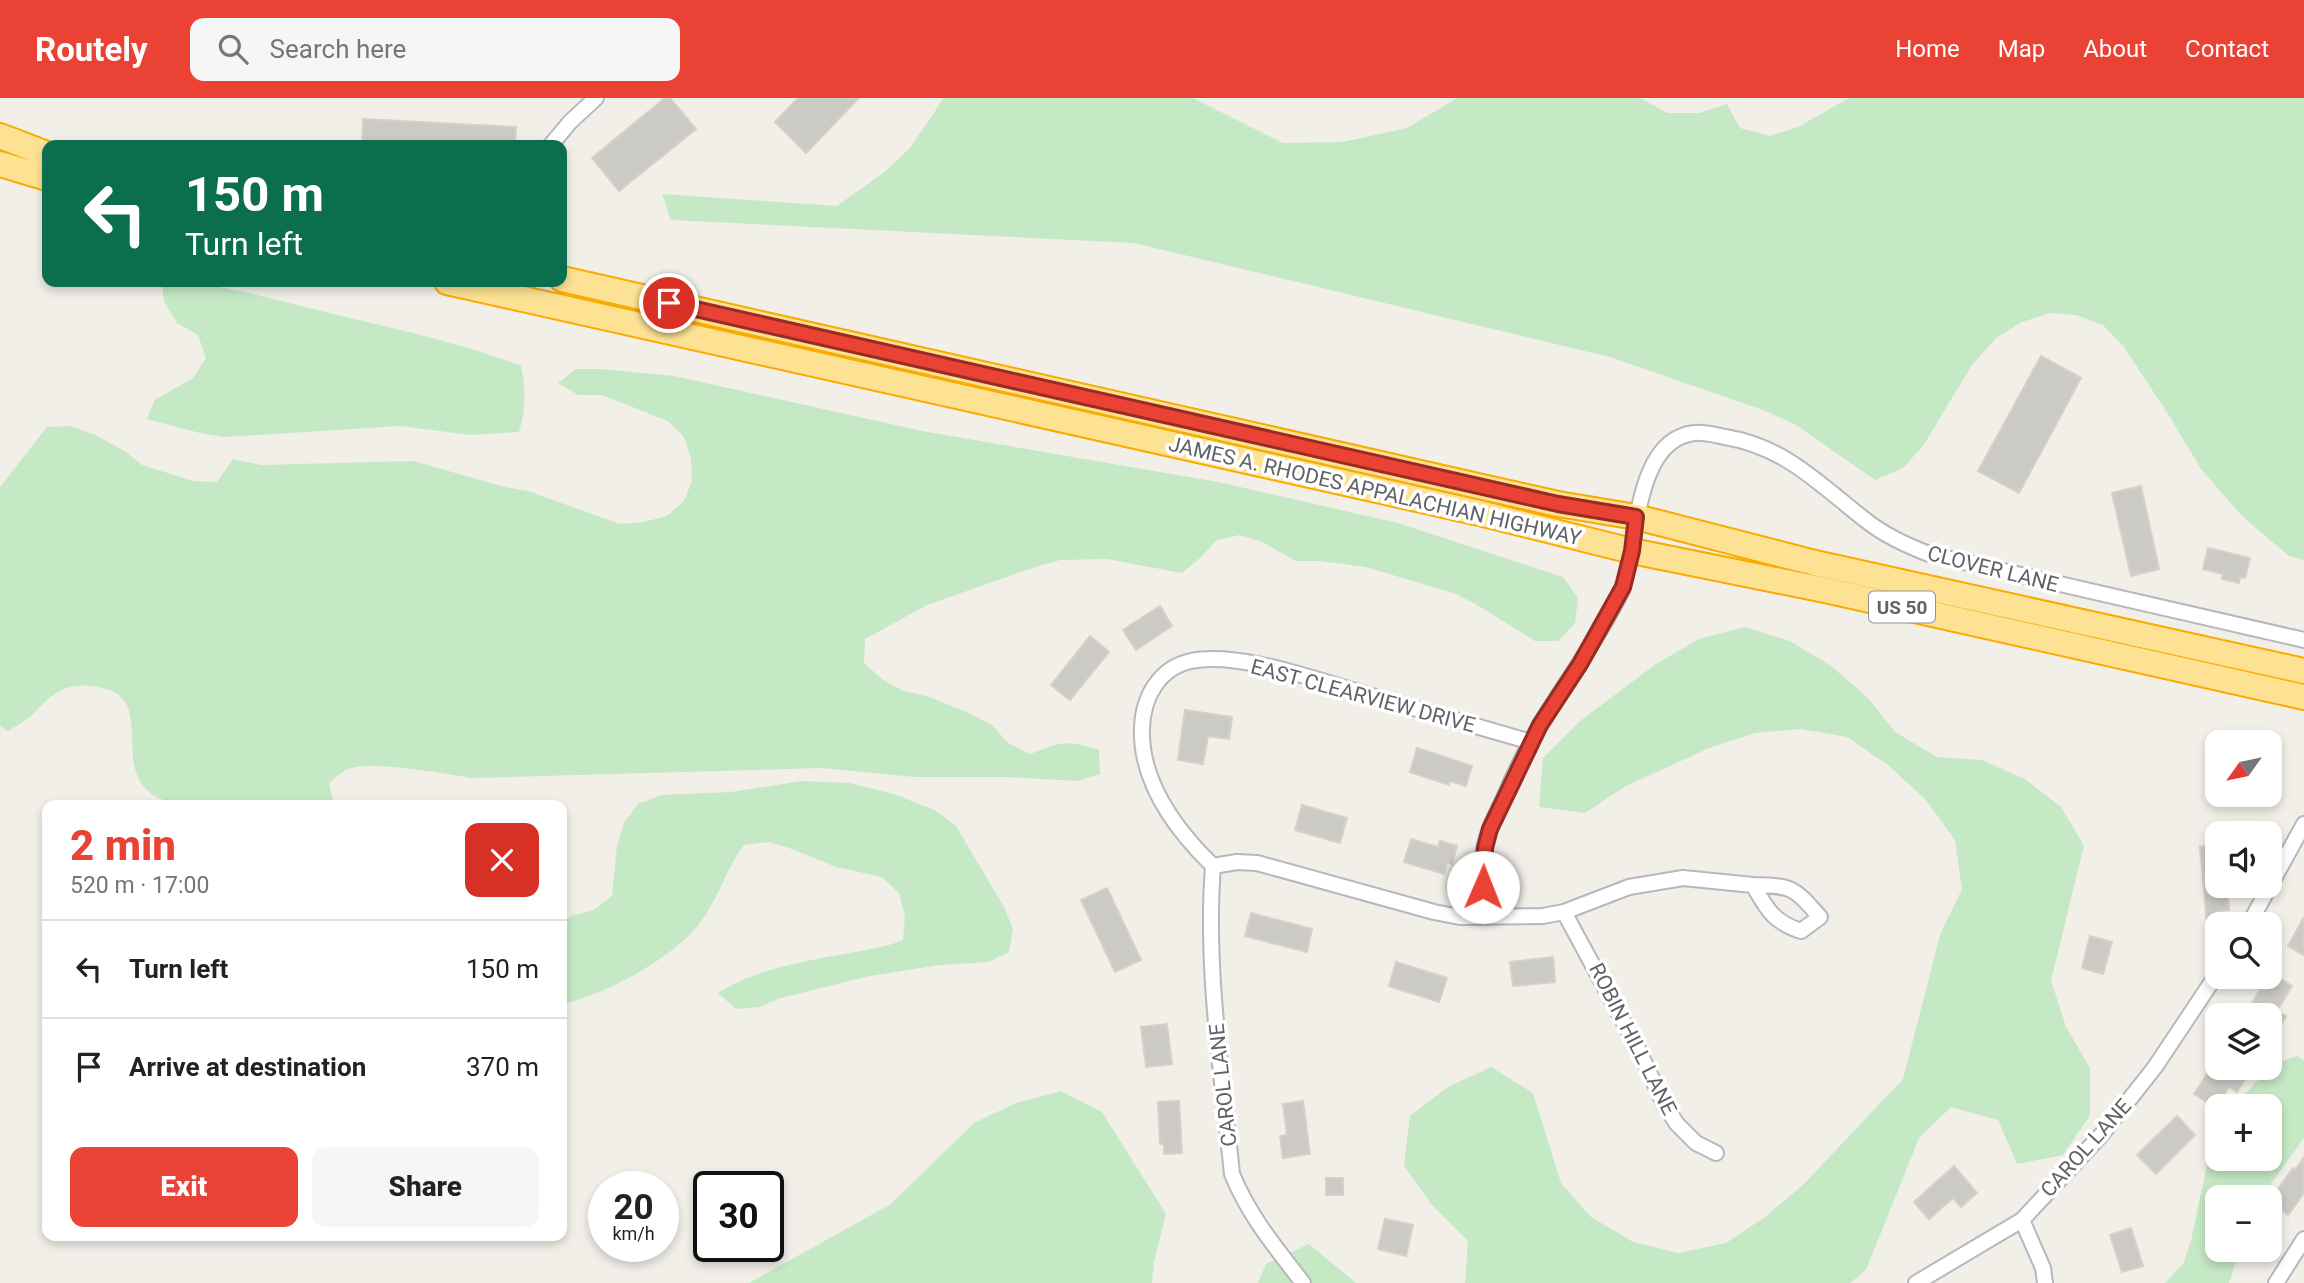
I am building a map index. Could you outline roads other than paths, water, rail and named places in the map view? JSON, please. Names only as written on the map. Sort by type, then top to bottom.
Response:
[{"type":"highway","points":[[0,136],[42,152]]},
{"type":"highway","points":[[0,164],[42,177]]},
{"type":"highway","name":"JAMES A. RHODES APPALACHIAN HIGHWAY","points":[[567,280],[1558,504],[1636,517],[1815,563],[2304,671]]},
{"type":"highway","name":"JAMES A. RHODES APPALACHIAN HIGHWAY","points":[[498,287],[1461,509],[1632,551],[1825,590],[2304,697]]},
{"type":"street","points":[[555,140],[596,98]]},
{"type":"street","name":"CLOVER LANE","points":[[1485,916],[1483,866],[1486,838],[1531,742],[1623,587],[1632,551],[1636,517],[1654,462],[1664,448],[1678,438],[1694,433],[1730,438],[1759,446],[1814,476],[1870,523],[1921,552],[2304,640]]},
{"type":"street","name":"EAST CLEARVIEW DRIVE","points":[[1213,866],[1194,848],[1167,810],[1152,783],[1141,747],[1142,715],[1147,698],[1162,676],[1173,667],[1211,659],[1293,673],[1531,742]]},
{"type":"street","points":[[2256,912],[2304,824]]},
{"type":"street","points":[[1213,866],[1237,862],[1257,863],[1460,917],[1544,916],[1564,912],[1629,887],[1683,878],[1753,885]]},
{"type":"street","name":"CAROL LANE","points":[[1213,866],[1210,892],[1214,990],[1232,1174],[1256,1222],[1303,1283]]},
{"type":"street","name":"ROBIN HILL LANE","points":[[1564,912],[1594,964],[1665,1106],[1677,1124],[1696,1143],[1716,1153]]},
{"type":"street","name":"CAROL LANE","points":[[1916,1283],[2021,1220],[2104,1133],[2155,1067],[2207,989]]},
{"type":"street","points":[[2021,1220],[2043,1268],[2045,1283]]},
{"type":"street","points":[[2276,1283],[2304,1239]]}]
